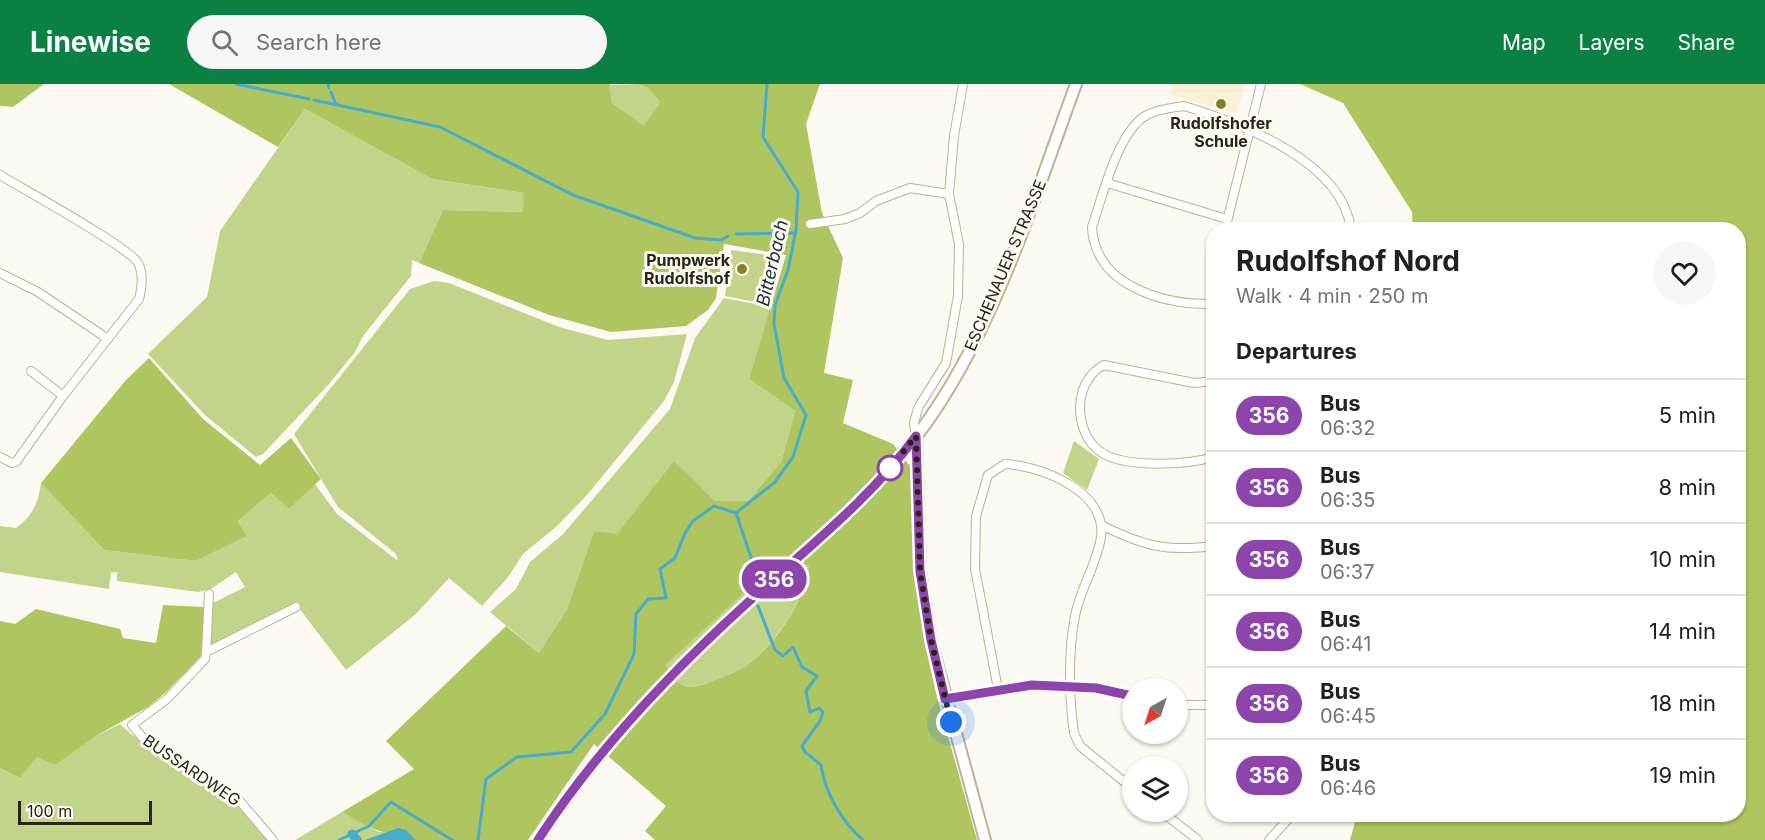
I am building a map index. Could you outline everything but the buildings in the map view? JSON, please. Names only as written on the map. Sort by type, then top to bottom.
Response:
[{"type":"main road","name":"ESCHENAUER STRASSE","points":[[538,840],[595,762],[680,666],[824,535],[884,475],[916,436],[968,355],[984,320],[1023,227],[1076,84]]},
{"type":"main road","points":[[916,436],[920,571],[931,640],[945,699],[985,840]]},
{"type":"street","points":[[916,436],[914,423],[918,408],[940,377],[950,350],[958,296],[958,244],[949,194],[954,136],[963,84]]},
{"type":"street","points":[[1226,222],[1261,84]]},
{"type":"street","points":[[1206,303],[1170,301],[1125,283],[1109,272],[1099,259],[1092,240],[1092,227],[1107,183],[1128,134],[1145,116],[1184,106],[1293,151],[1327,180],[1337,196],[1348,222]]},
{"type":"street","points":[[0,175],[118,245],[138,261],[143,284],[139,299],[63,396],[16,462],[12,463],[0,457]]},
{"type":"street","points":[[1107,183],[1227,219]]},
{"type":"street","points":[[810,224],[844,219],[860,213],[876,201],[910,188],[949,194]]},
{"type":"street","points":[[0,273],[38,292],[108,339]]},
{"type":"street","points":[[1206,381],[1194,382],[1104,365],[1086,380],[1081,402],[1081,423],[1088,438],[1106,455],[1123,461],[1170,463],[1206,458]]},
{"type":"street","points":[[31,371],[63,396]]},
{"type":"street","points":[[998,689],[975,569],[976,516],[988,475],[1005,464],[1019,465],[1046,474],[1075,488],[1089,500],[1101,525],[1101,538],[1074,617],[1071,686],[1074,733],[1080,746],[1122,780]]},
{"type":"street","points":[[1101,525],[1147,546],[1185,550],[1206,547]]},
{"type":"street","points":[[209,594],[206,652],[296,608]]},
{"type":"street","name":"BUSSARDWEG","points":[[206,652],[205,659],[167,699],[135,722],[132,725],[133,729],[143,738],[238,799],[273,840]]},
{"type":"street","points":[[945,699],[998,689],[1071,686],[1122,694]]},
{"type":"street","points":[[1188,705],[1206,705]]},
{"type":"street","points":[[1175,822],[1198,840]]},
{"type":"street","points":[[1269,840],[1286,822]]},
{"type":"shaded area","name":"Rudolfshofer Schule","points":[[1173,84],[1245,84],[1236,114],[1169,94]]},
{"type":"green space","points":[[0,84],[44,84],[13,107],[0,106]]},
{"type":"green space","points":[[169,84],[612,84],[609,85],[612,103],[644,126],[660,102],[648,88],[636,84],[820,84],[806,124],[822,213],[843,258],[824,373],[853,380],[843,423],[893,444],[913,470],[915,578],[923,632],[936,693],[977,840],[655,840],[645,831],[666,806],[594,744],[528,840],[416,840],[410,834],[400,830],[383,832],[342,812],[414,769],[386,741],[506,626],[539,653],[567,609],[594,531],[617,534],[674,461],[715,501],[748,501],[781,462],[795,411],[749,379],[786,255],[724,244],[716,298],[708,310],[686,326],[611,332],[549,315],[419,263],[443,210],[523,212],[524,193],[432,179],[305,109],[278,147]],"holes":[[[795,556],[809,567],[801,594],[788,620],[750,663],[732,673],[696,686],[684,686],[674,679],[665,665],[769,570],[785,557]]]},
{"type":"green space","points":[[636,84],[648,88],[660,102],[644,127],[612,103],[608,85]]},
{"type":"green space","points":[[1300,84],[1765,84],[1765,840],[1350,840],[1355,822],[1746,822],[1746,222],[1413,222],[1412,212],[1343,103]]},
{"type":"green space","points":[[305,109],[432,179],[524,193],[524,212],[443,210],[419,263],[412,260],[411,276],[363,336],[355,352],[329,384],[263,454],[256,457],[205,415],[148,354],[207,297],[220,231]]},
{"type":"green space","points":[[731,250],[782,257],[770,305],[725,296]]},
{"type":"green space","points":[[434,281],[449,283],[559,327],[608,340],[687,334],[674,382],[664,401],[587,495],[557,526],[523,554],[508,577],[482,606],[449,578],[416,614],[346,670],[299,608],[292,604],[209,646],[211,604],[245,587],[236,572],[209,590],[198,592],[117,581],[117,572],[111,573],[109,589],[0,572],[0,526],[16,528],[31,514],[41,483],[104,550],[196,561],[247,536],[238,521],[271,493],[289,509],[315,484],[337,514],[398,561],[396,554],[338,507],[294,434],[410,289]]},
{"type":"green space","points":[[724,298],[771,307],[749,379],[795,411],[781,462],[748,501],[715,501],[674,462],[617,535],[594,531],[567,609],[539,653],[490,612],[516,589],[530,562],[563,534],[670,409],[695,338]]},
{"type":"green space","points":[[149,358],[203,419],[260,465],[291,438],[321,479],[289,509],[271,493],[238,521],[247,536],[196,561],[104,550],[41,483],[126,380]]},
{"type":"green space","points":[[1074,441],[1099,459],[1087,490],[1063,473]]},
{"type":"green space","points":[[795,556],[809,567],[806,580],[788,620],[770,643],[742,668],[704,684],[684,686],[674,679],[664,665],[769,570],[785,557]]},
{"type":"green space","points":[[163,605],[204,607],[205,644],[203,654],[165,693],[148,707],[94,737],[55,765],[37,757],[20,778],[0,768],[0,621],[15,624],[36,609],[120,629],[123,638],[156,643]]},
{"type":"green space","points":[[120,724],[131,734],[236,801],[271,840],[0,840],[0,768],[20,778],[37,757],[94,737]]},
{"type":"green space","points":[[342,812],[379,832],[398,828],[416,840],[295,840]]},
{"type":"water","points":[[398,828],[406,830],[416,840],[365,840]]},
{"type":"waterway","points":[[236,84],[309,99]]},
{"type":"waterway","points":[[328,84],[329,88]]},
{"type":"waterway","name":"Bitterbach","points":[[736,513],[775,482],[793,457],[806,415],[784,378],[774,324],[775,305],[788,270],[796,230],[798,192],[763,137],[767,84]]},
{"type":"waterway","points":[[331,92],[336,105]]},
{"type":"waterway","points":[[314,100],[440,127],[573,195],[695,238],[721,240],[728,236]]},
{"type":"waterway","points":[[736,234],[796,233]]},
{"type":"waterway","name":"Bitterbach","points":[[478,840],[486,779],[517,757],[571,752],[605,714],[634,654],[636,614],[648,599],[666,598],[660,569],[675,558],[685,533],[693,521],[714,506],[736,513]]},
{"type":"waterway","points":[[736,513],[759,581]]},
{"type":"waterway","points":[[758,606],[775,650],[783,656],[793,647],[802,667],[817,676],[806,691],[810,712],[819,708],[823,712],[820,721],[802,746],[805,752],[821,765],[826,786],[836,806],[848,825],[863,840]]},
{"type":"waterway","name":"Bitterbach","points":[[339,840],[369,826],[391,802],[452,840]]},
{"type":"waterway","name":"Bitterbach","points":[[352,834],[357,840]]},
{"type":"bus line","name":"356","points":[[538,840],[572,790],[680,666],[824,535],[884,475],[916,436],[920,571],[931,640],[945,699],[1032,685],[1096,688],[1122,694]]},
{"type":"place","name":"Rudolfshofer Schule","points":[[1221,104]]},
{"type":"place","name":"Pumpwerk Rudolfshof","points":[[742,269]]},
{"type":"route","points":[[890,468],[916,436],[920,571],[931,640],[951,722]]}]
